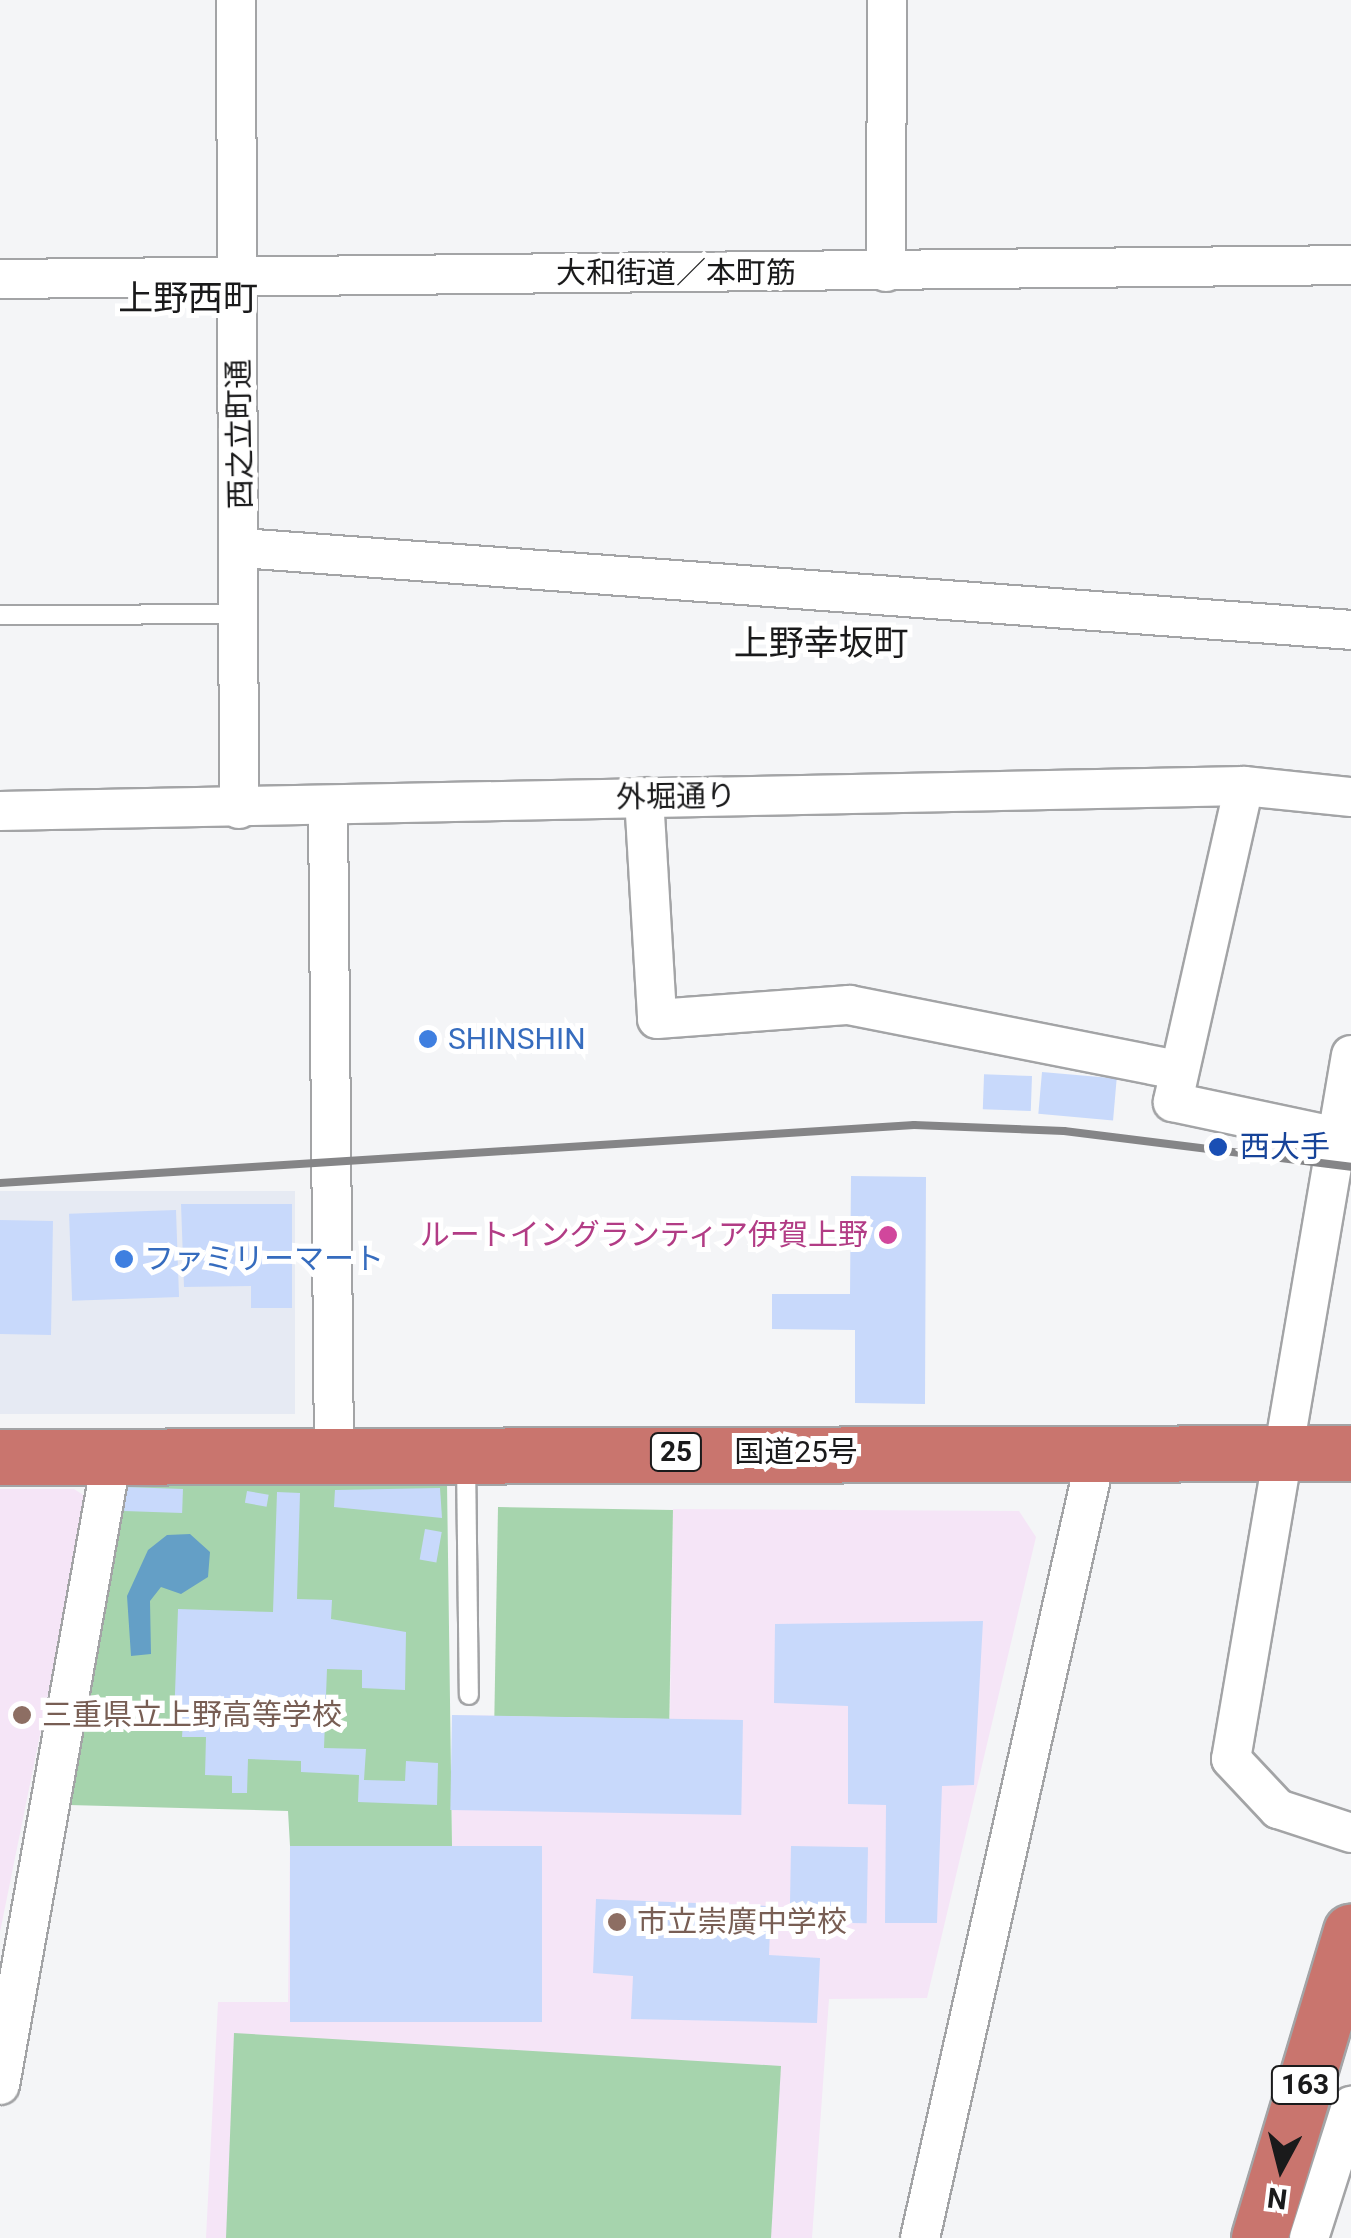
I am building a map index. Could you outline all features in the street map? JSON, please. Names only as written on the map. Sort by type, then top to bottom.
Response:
[{"type":"highway","name":"国道25号","points":[[0,1457],[466,1452],[1351,1453]]},
{"type":"highway","name":"163","points":[[1259,2238],[1351,1932]]},
{"type":"street","name":"西之立町通","points":[[236,0],[241,548],[238,809]]},
{"type":"street","points":[[886,272],[888,0]]},
{"type":"street","name":"大和街道／本町筋","points":[[0,279],[1351,265]]},
{"type":"street","points":[[241,548],[1351,630]]},
{"type":"street","points":[[1244,786],[1176,1070],[1174,1102],[1337,1136]]},
{"type":"street","name":"外堀通り","points":[[0,811],[328,808],[644,797],[1244,786],[1351,797]]},
{"type":"street","points":[[644,797],[657,1019],[849,1006],[1176,1070]]},
{"type":"street","points":[[328,808],[334,1453]]},
{"type":"street","points":[[1351,1056],[1231,1759],[1278,1810],[1351,1833]]},
{"type":"street","points":[[920,2238],[1097,1451]]},
{"type":"street","points":[[0,2084],[112,1456]]},
{"type":"street","points":[[1309,2238],[1351,2106]]},
{"type":"lane","points":[[0,614],[240,614]]},
{"type":"lane","points":[[466,1452],[470,1694]]},
{"type":"shaded area","points":[[0,1191],[295,1191],[295,1414],[0,1414]]},
{"type":"shaded area","name":"三重県立上野高等学校","points":[[0,1489],[74,1489],[88,1498],[0,1932]]},
{"type":"shaded area","name":"市立崇廣中学校","points":[[673,1509],[1019,1511],[1036,1537],[927,1998],[829,1999],[812,2238],[206,2238],[218,2002],[288,2002],[290,1846],[452,1845],[452,1715],[670,1718]]},
{"type":"green space","points":[[447,1482],[452,1846],[290,1846],[288,1811],[69,1805],[122,1486]]},
{"type":"green space","points":[[498,1507],[673,1510],[669,1719],[494,1716]]},
{"type":"green space","points":[[234,2033],[781,2066],[771,2238],[226,2238]]},
{"type":"water","points":[[190,1534],[210,1552],[208,1577],[181,1594],[161,1587],[150,1601],[151,1654],[131,1656],[127,1596],[148,1550],[167,1535]]},
{"type":"building","points":[[1042,1072],[1117,1079],[1113,1120],[1038,1114]]},
{"type":"building","points":[[984,1074],[1032,1076],[1031,1111],[983,1109]]},
{"type":"building","name":"ルートイングランティア伊賀上野","points":[[851,1176],[926,1177],[925,1404],[855,1403],[855,1330],[772,1329],[772,1294],[850,1294]]},
{"type":"building","points":[[181,1204],[292,1204],[292,1308],[251,1308],[251,1286],[184,1287]]},
{"type":"building","points":[[176,1210],[179,1297],[72,1301],[69,1214]]},
{"type":"building","points":[[0,1220],[53,1221],[51,1335],[0,1334]]},
{"type":"building","points":[[125,1487],[183,1489],[182,1513],[124,1511]]},
{"type":"building","points":[[440,1488],[442,1518],[334,1507],[335,1490]]},
{"type":"building","points":[[247,1491],[269,1495],[267,1507],[245,1503]]},
{"type":"building","points":[[277,1492],[300,1493],[297,1599],[332,1600],[331,1619],[406,1632],[405,1690],[362,1688],[362,1670],[327,1669],[324,1748],[366,1749],[364,1780],[405,1781],[406,1761],[438,1763],[437,1805],[358,1802],[359,1775],[301,1772],[301,1761],[248,1759],[247,1793],[232,1793],[232,1776],[205,1775],[206,1737],[182,1737],[183,1721],[174,1721],[178,1609],[273,1612]]},
{"type":"building","points":[[425,1529],[442,1532],[436,1562],[420,1560]]},
{"type":"building","points":[[983,1621],[974,1785],[942,1786],[937,1923],[885,1923],[886,1805],[848,1804],[848,1706],[774,1703],[775,1624]]},
{"type":"building","points":[[452,1715],[743,1720],[741,1815],[450,1810]]},
{"type":"building","points":[[290,1846],[542,1846],[542,2022],[290,2022]]},
{"type":"building","points":[[791,1846],[868,1847],[867,1923],[790,1922]]},
{"type":"building","points":[[596,1899],[771,1906],[769,1955],[820,1958],[817,2023],[631,2019],[633,1976],[593,1973]]},
{"type":"railway","points":[[0,1183],[914,1125],[1064,1131],[1351,1167]]},
{"type":"place","name":"SHINSHIN","points":[[428,1039]]},
{"type":"place","name":"西大手","points":[[1218,1147]]},
{"type":"place","name":"ルートイングランティア伊賀上野","points":[[888,1235]]},
{"type":"place","name":"ファミリーマート","points":[[124,1259]]},
{"type":"place","name":"三重県立上野高等学校","points":[[22,1715]]},
{"type":"place","name":"市立崇廣中学校","points":[[617,1922]]},
{"type":"district","name":"上野西町","points":[[188,299]]},
{"type":"district","name":"上野幸坂町","points":[[821,644]]}]
